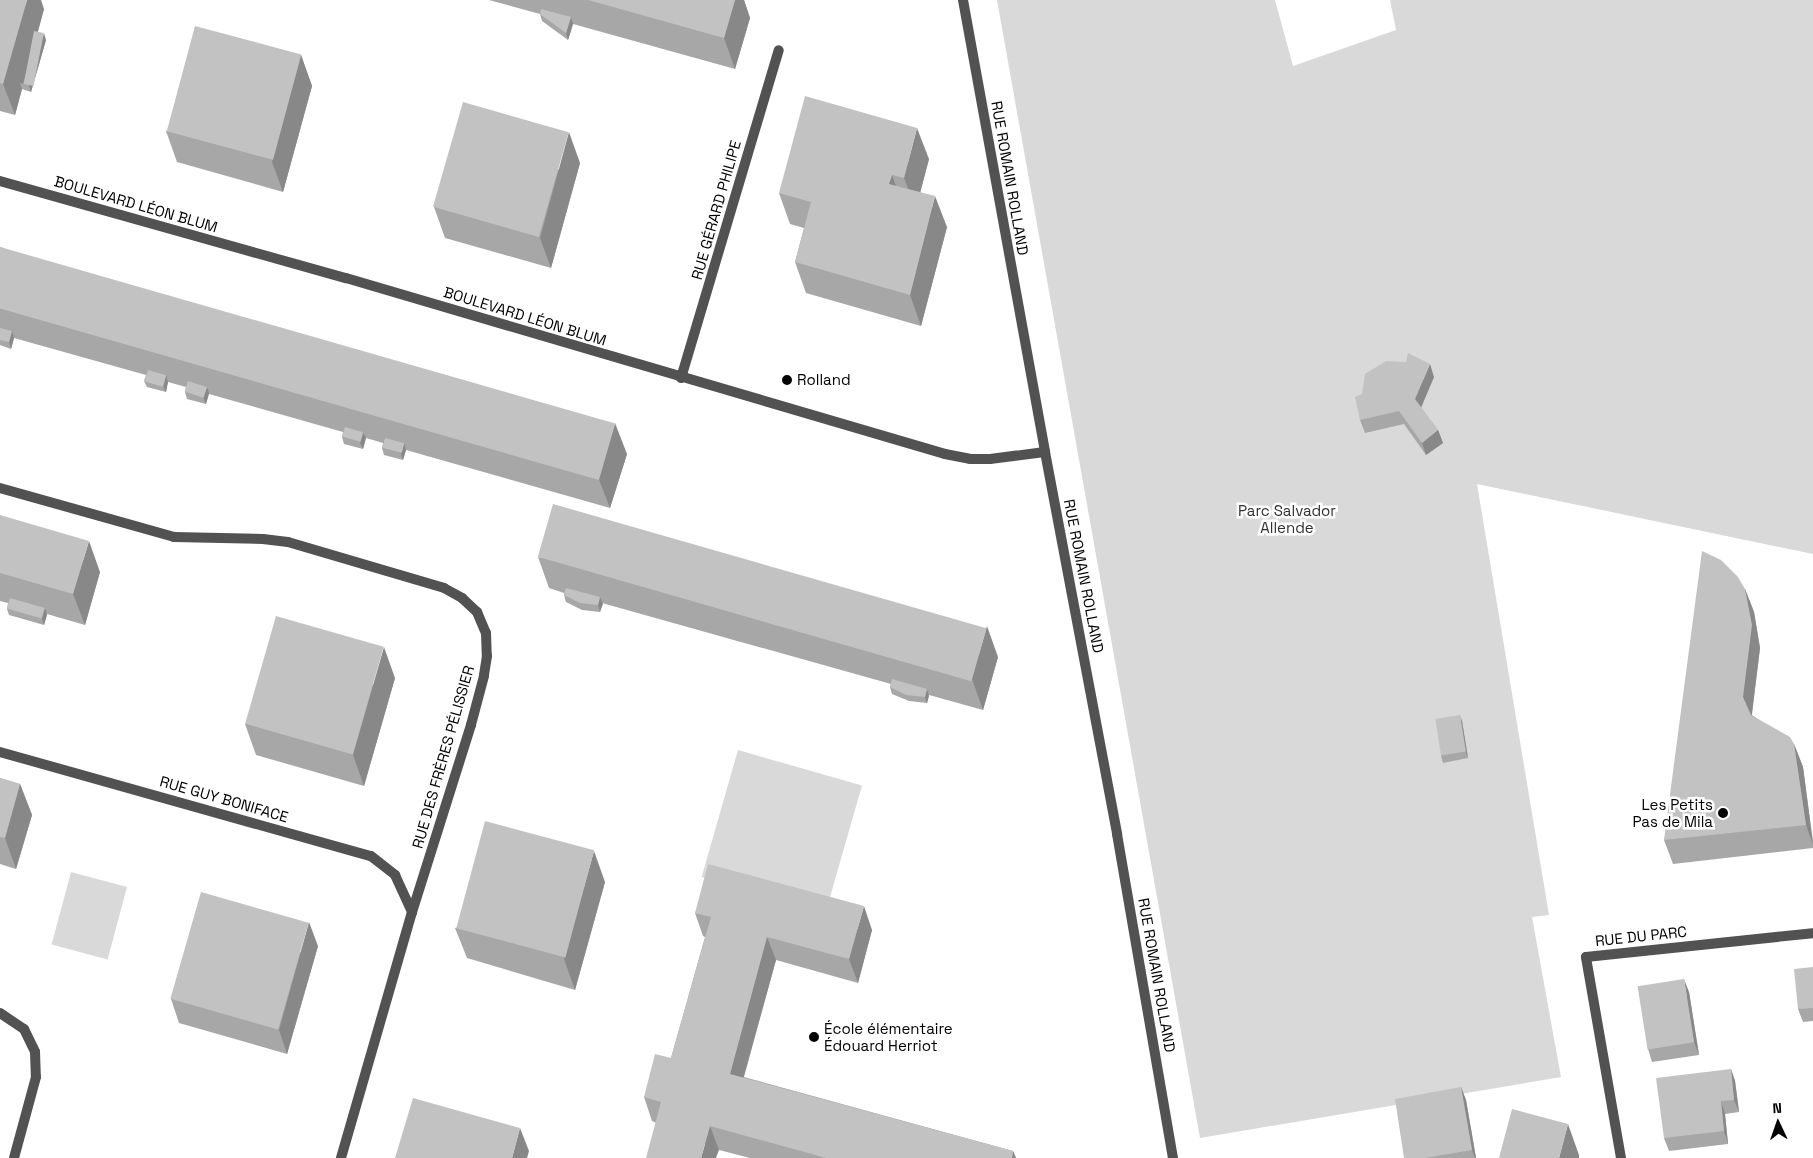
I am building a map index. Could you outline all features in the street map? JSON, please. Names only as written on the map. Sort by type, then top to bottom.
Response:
[{"type":"street","name":"RUE ROMAIN ROLLAND","points":[[963,0],[1115,824],[1173,1158]]},
{"type":"street","name":"RUE GÉRARD PHILIPE","points":[[681,378],[779,50]]},
{"type":"street","name":"BOULEVARD LÉON BLUM","points":[[0,181],[346,278],[681,378],[945,454],[970,459],[990,459],[1045,452]]},
{"type":"street","name":"RUE DES FRÈRES PÉLISSIER","points":[[0,488],[174,537],[263,539],[288,542],[444,588],[462,598],[477,612],[486,633],[487,656],[484,676],[471,725],[412,912],[341,1158]]},
{"type":"street","name":"RUE GUY BONIFACE","points":[[0,752],[371,856],[395,875],[412,912]]},
{"type":"street","name":"RUE DU PARC","points":[[1621,1158],[1586,957],[1813,933]]},
{"type":"street","points":[[0,1013],[24,1029],[36,1052],[36,1077],[14,1158]]},
{"type":"green space","name":"Parc Salvador Allende","points":[[997,0],[1275,0],[1293,66],[1396,30],[1390,0],[1813,0],[1813,554],[1477,484],[1549,915],[1532,917],[1561,1077],[1200,1138]]},
{"type":"green space","points":[[738,750],[862,786],[826,912],[702,877]]},
{"type":"green space","points":[[71,872],[127,887],[108,959],[52,944]]},
{"type":"building","points":[[0,0],[27,0],[3,84],[0,83]]},
{"type":"building","points":[[588,0],[735,0],[724,38]]},
{"type":"building","points":[[541,9],[571,17],[566,33],[540,14]]},
{"type":"building","points":[[195,26],[301,54],[273,160],[167,131]]},
{"type":"building","points":[[34,31],[44,33],[34,86],[24,84]]},
{"type":"building","points":[[805,96],[917,128],[904,178],[892,175],[889,184],[935,196],[910,295],[795,262],[811,202],[779,193]]},
{"type":"building","points":[[463,102],[569,132],[539,237],[433,207]]},
{"type":"building","points":[[0,247],[615,423],[599,480],[0,308]]},
{"type":"building","points":[[0,328],[12,331],[9,342],[0,340]]},
{"type":"building","points":[[1408,353],[1430,364],[1415,399],[1438,430],[1422,443],[1399,411],[1360,420],[1355,397],[1362,394],[1365,374],[1386,361],[1406,362]]},
{"type":"building","points":[[148,370],[166,375],[163,387],[145,382]]},
{"type":"building","points":[[188,381],[207,387],[204,398],[185,391]]},
{"type":"building","points":[[345,427],[363,432],[361,442],[342,437]]},
{"type":"building","points":[[385,438],[404,443],[402,453],[382,448]]},
{"type":"building","points":[[553,504],[987,628],[971,681],[538,557]]},
{"type":"building","points":[[0,515],[89,541],[73,594],[0,573]]},
{"type":"building","points":[[1702,551],[1721,560],[1738,577],[1745,589],[1752,625],[1743,697],[1751,715],[1790,737],[1794,744],[1806,825],[1664,840]]},
{"type":"building","points":[[566,588],[600,597],[598,605],[580,603],[564,595]]},
{"type":"building","points":[[10,598],[45,608],[42,618],[7,609]]},
{"type":"building","points":[[276,616],[384,647],[353,755],[245,724]]},
{"type":"building","points":[[892,679],[927,689],[925,697],[906,695],[890,687]]},
{"type":"building","points":[[1460,715],[1466,752],[1441,755],[1435,719]]},
{"type":"building","points":[[0,778],[20,784],[5,838],[0,837]]},
{"type":"building","points":[[485,821],[594,850],[565,957],[456,928]]},
{"type":"building","points":[[708,864],[864,906],[849,959],[767,937],[730,1074],[1013,1151],[1012,1158],[826,1158],[710,1126],[701,1158],[646,1158],[661,1102],[644,1097],[655,1054],[671,1058],[711,917],[695,913]]},
{"type":"building","points":[[201,892],[309,923],[278,1030],[170,999]]},
{"type":"building","points":[[1813,967],[1813,1008],[1798,1009],[1794,969]]},
{"type":"building","points":[[1684,979],[1694,1042],[1648,1050],[1638,986]]},
{"type":"building","points":[[1731,1069],[1734,1100],[1721,1101],[1724,1131],[1664,1138],[1656,1078]]},
{"type":"building","points":[[1461,1087],[1472,1150],[1425,1158],[1404,1158],[1395,1099]]},
{"type":"building","points":[[413,1098],[520,1128],[512,1158],[395,1158]]},
{"type":"building","points":[[1512,1109],[1568,1124],[1559,1158],[1499,1158]]},
{"type":"place","name":"Rolland","points":[[787,380]]},
{"type":"place","name":"Les Petits Pas de Mila","points":[[1723,813]]},
{"type":"place","name":"École élémentaire Édouard Herriot","points":[[814,1037]]}]
